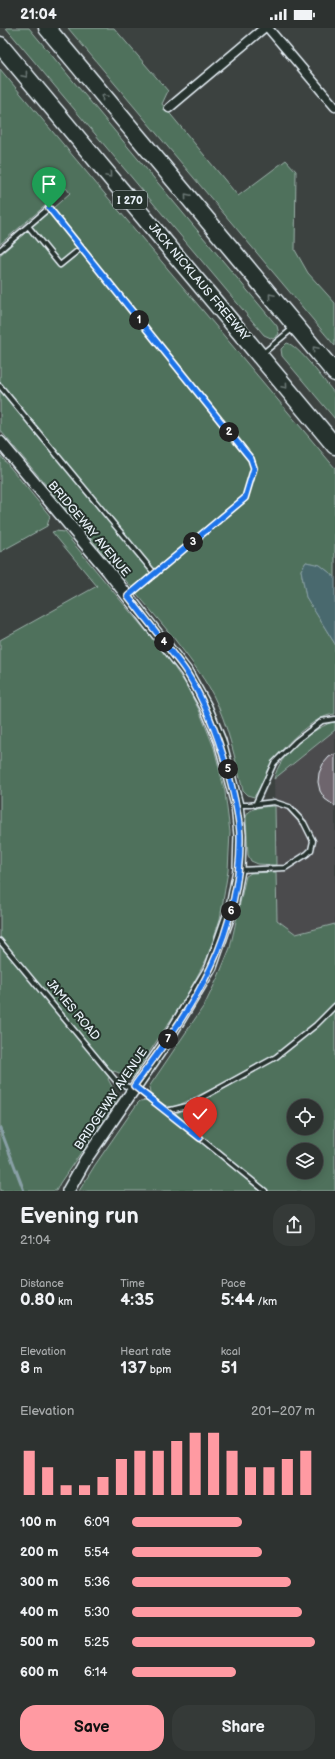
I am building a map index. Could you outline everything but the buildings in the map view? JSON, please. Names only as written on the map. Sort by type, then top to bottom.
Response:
[{"type":"highway","points":[[47,28],[335,373]]},
{"type":"highway","name":"JACK NICKLAUS FREEWAY","points":[[0,45],[335,446]]},
{"type":"street","points":[[169,108],[264,28]]},
{"type":"street","points":[[268,28],[335,107]]},
{"type":"street","name":"BRIDGEWAY AVENUE","points":[[0,442],[128,596],[186,671],[206,707],[220,741],[237,805],[240,835],[239,870],[232,907],[211,967],[166,1042],[133,1088],[86,1159],[68,1191]]},
{"type":"lane","points":[[0,250],[49,208],[251,459],[254,468],[245,498],[128,596]]},
{"type":"lane","points":[[28,226],[60,266],[81,248]]},
{"type":"lane","points":[[260,356],[296,326]]},
{"type":"lane","points":[[0,386],[155,574]]},
{"type":"lane","points":[[255,805],[274,763],[296,741],[322,721],[335,719]]},
{"type":"lane","points":[[237,805],[255,805],[274,802],[289,807],[304,823],[310,832],[313,841],[311,850],[295,863],[285,868],[239,870]]},
{"type":"lane","name":"JAMES ROAD","points":[[0,941],[116,1081],[133,1088],[167,1111],[265,1191]]},
{"type":"lane","points":[[167,1111],[187,1106],[276,1057],[316,1025],[335,1006]]},
{"type":"shaded area","points":[[335,730],[335,924],[296,934],[277,920],[274,779]]},
{"type":"green space","points":[[6,28],[29,28],[277,326],[279,334],[273,339],[264,335]]},
{"type":"green space","points":[[68,28],[114,28],[168,91],[162,104],[238,196],[286,160],[296,171],[295,250],[308,273],[335,303],[335,346]]},
{"type":"green space","points":[[0,69],[335,468],[335,577],[320,565],[306,562],[301,570],[306,597],[335,644],[335,714],[317,720],[289,742],[274,759],[267,770],[265,778],[254,797],[247,795],[243,791],[231,742],[223,718],[209,687],[199,672],[173,637],[0,430],[0,255],[70,193],[66,188],[0,244]]},
{"type":"green space","points":[[287,343],[292,345],[305,357],[335,394],[335,419],[282,356],[281,349]]},
{"type":"green space","points":[[0,455],[50,516],[47,526],[0,552]]},
{"type":"green space","points":[[52,532],[64,532],[165,654],[185,683],[199,710],[214,748],[225,792],[230,832],[228,871],[220,919],[207,958],[186,997],[132,1078],[114,1071],[108,1079],[118,1098],[56,1191],[0,1191],[0,640],[97,586]]},
{"type":"green space","points":[[335,722],[335,730],[274,779],[277,769],[282,761],[296,744],[314,731]]},
{"type":"green space","points":[[275,806],[276,865],[258,864],[251,861],[248,855],[246,817],[250,811],[254,809]]},
{"type":"green space","points":[[276,872],[277,920],[296,934],[335,924],[335,1191],[268,1191],[175,1114],[251,1075],[248,1071],[175,1107],[165,1106],[150,1094],[149,1087],[205,1004],[218,977],[230,948],[246,876],[251,873]]},
{"type":"green space","points":[[147,1100],[260,1191],[79,1191],[137,1104],[140,1101]]},
{"type":"water","points":[[306,562],[320,565],[335,577],[335,644],[306,597],[301,570]]},
{"type":"waterway","points":[[0,1128],[24,1191]]},
{"type":"route","points":[[49,208],[251,459],[254,468],[245,498],[128,596],[186,671],[206,707],[220,741],[237,805],[240,835],[239,870],[232,907],[221,940],[211,967],[196,994],[166,1042],[134,1086],[200,1138]]}]
